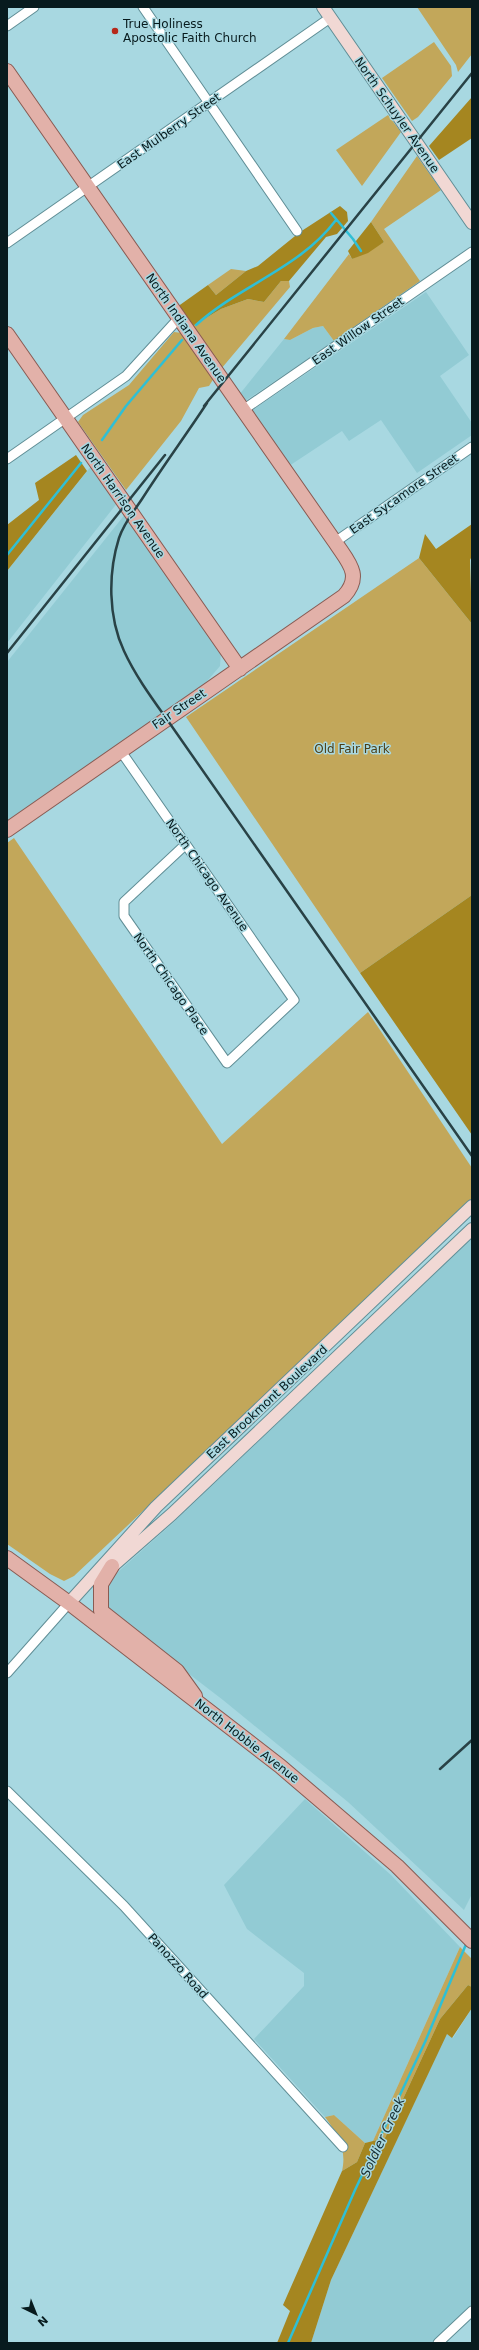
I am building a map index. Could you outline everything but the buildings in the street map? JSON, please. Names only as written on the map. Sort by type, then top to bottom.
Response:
[{"type":"main road","name":"North Schuyler Avenue","points":[[322,7],[472,223]]},
{"type":"main road","name":"North Indiana Avenue","points":[[7,71],[335,542],[352,569],[355,580],[351,588]]},
{"type":"main road","name":"North Harrison Avenue","points":[[7,334],[240,669]]},
{"type":"main road","name":"Fair Street","points":[[7,830],[120,750],[240,669],[344,596],[351,588]]},
{"type":"main road","name":"East Brookmont Boulevard","points":[[69,1603],[156,1507],[472,1206]]},
{"type":"main road","name":"East Brookmont Boulevard","points":[[69,1603],[178,1509],[472,1229]]},
{"type":"main road","name":"North Hobbie Avenue","points":[[7,1558],[69,1603],[280,1766],[396,1866],[472,1941]]},
{"type":"main road","points":[[112,1566],[101,1584],[99,1603],[101,1611],[177,1671],[201,1705]]},
{"type":"street","points":[[7,26],[34,7]]},
{"type":"street","points":[[143,7],[297,231]]},
{"type":"street","name":"East Mulberry Street","points":[[7,243],[330,18]]},
{"type":"street","name":"East Willow Street","points":[[243,410],[472,252]]},
{"type":"street","points":[[7,459],[126,376],[179,318]]},
{"type":"street","name":"East Sycamore Street","points":[[335,542],[472,447]]},
{"type":"street","name":"North Chicago Avenue","points":[[120,750],[294,1000],[227,1064]]},
{"type":"street","name":"North Chicago Place","points":[[185,845],[124,902],[124,916],[227,1064]]},
{"type":"street","name":"East Brookmont Boulevard","points":[[7,1673],[69,1603]]},
{"type":"street","name":"Panozzo Road","points":[[7,1792],[124,1906],[343,2147]]},
{"type":"street","points":[[438,2343],[472,2311]]},
{"type":"street","points":[[446,2336],[453,2343]]},
{"type":"shaded area","points":[[472,97],[472,138],[439,160],[429,146]]},
{"type":"shaded area","points":[[340,206],[347,212],[348,221],[337,234],[326,237],[289,281],[281,281],[264,302],[248,299],[221,309],[191,327],[177,307],[208,285],[216,295],[246,271],[258,266],[300,232]]},
{"type":"shaded area","points":[[371,222],[384,242],[368,253],[352,259],[348,251]]},
{"type":"shaded area","points":[[426,292],[469,355],[440,376],[472,423],[472,435],[417,473],[381,420],[349,441],[342,431],[289,466],[252,412],[253,410]]},
{"type":"shaded area","points":[[323,326],[334,341],[245,401],[239,395],[284,339],[290,340],[313,328]]},
{"type":"shaded area","points":[[76,455],[87,471],[7,571],[7,525],[39,500],[35,483]]},
{"type":"shaded area","points":[[92,465],[118,502],[7,643],[7,571]]},
{"type":"shaded area","points":[[126,513],[221,652],[220,666],[202,687],[7,821],[7,662]]},
{"type":"shaded area","points":[[472,524],[472,556],[470,560],[472,624],[419,558],[425,534],[436,549]]},
{"type":"shaded area","points":[[472,895],[472,1135],[360,973]]},
{"type":"shaded area","points":[[472,1238],[472,1894],[464,1910],[348,1802],[223,1700],[111,1614],[106,1607],[105,1592],[110,1579],[174,1522]]},
{"type":"shaded area","points":[[305,1799],[391,1875],[460,1947],[373,2141],[365,2143],[334,2115],[325,2117],[254,2039],[304,1986],[304,1973],[247,1929],[224,1885]]},
{"type":"shaded area","points":[[468,1985],[472,1987],[472,2008],[452,2038],[447,2034],[331,2280],[311,2343],[277,2343],[290,2311],[283,2305],[342,2171],[357,2162],[365,2143],[385,2138],[440,2019]]},
{"type":"shaded area","points":[[472,2008],[472,2304],[431,2343],[311,2343],[331,2280],[447,2033],[453,2038]]},
{"type":"green space","points":[[417,7],[472,7],[472,54],[458,72],[456,65]]},
{"type":"green space","points":[[434,42],[451,66],[452,76],[418,117],[412,121],[382,78]]},
{"type":"green space","points":[[388,115],[401,132],[362,186],[336,150]]},
{"type":"green space","points":[[417,156],[441,190],[384,229],[420,281],[334,341],[323,326],[313,328],[290,340],[284,339],[349,254],[352,259],[384,242],[371,222]]},
{"type":"green space","points":[[231,269],[246,271],[216,295],[208,285]]},
{"type":"green space","points":[[281,281],[289,281],[290,287],[221,369],[191,327],[221,309],[248,299],[264,302]]},
{"type":"green space","points":[[174,332],[182,333],[214,378],[209,386],[199,388],[181,421],[126,490],[78,422],[83,415],[129,385]]},
{"type":"green space","name":"Old Fair Park","points":[[419,558],[472,624],[472,895],[360,973],[186,717]]},
{"type":"green space","points":[[14,838],[222,1144],[368,1012],[472,1168],[472,1201],[74,1576],[64,1581],[50,1574],[7,1544],[7,843]]},
{"type":"green space","points":[[460,1947],[472,1959],[472,1987],[468,1985],[440,2019],[385,2138],[373,2141]]},
{"type":"green space","points":[[334,2115],[365,2143],[357,2162],[342,2171],[343,2156],[340,2142],[325,2117]]},
{"type":"waterway","name":"Soldier Creek","points":[[331,213],[361,251]]},
{"type":"waterway","points":[[196,325],[213,311],[305,251],[321,237],[336,220]]},
{"type":"waterway","points":[[102,440],[126,406],[182,340]]},
{"type":"waterway","points":[[7,555],[81,463]]},
{"type":"waterway","name":"Soldier Creek","points":[[288,2343],[355,2190],[425,2042],[467,1942]]},
{"type":"railway","points":[[204,406],[472,73]]},
{"type":"railway","points":[[207,403],[129,517],[119,538],[113,566],[111,595],[112,610],[119,638],[128,660],[149,694],[472,1156]]},
{"type":"railway","points":[[7,653],[165,455]]},
{"type":"railway","points":[[440,1769],[472,1740]]},
{"type":"place","name":"True Holiness Apostolic Faith Church","points":[[115,31]]}]
